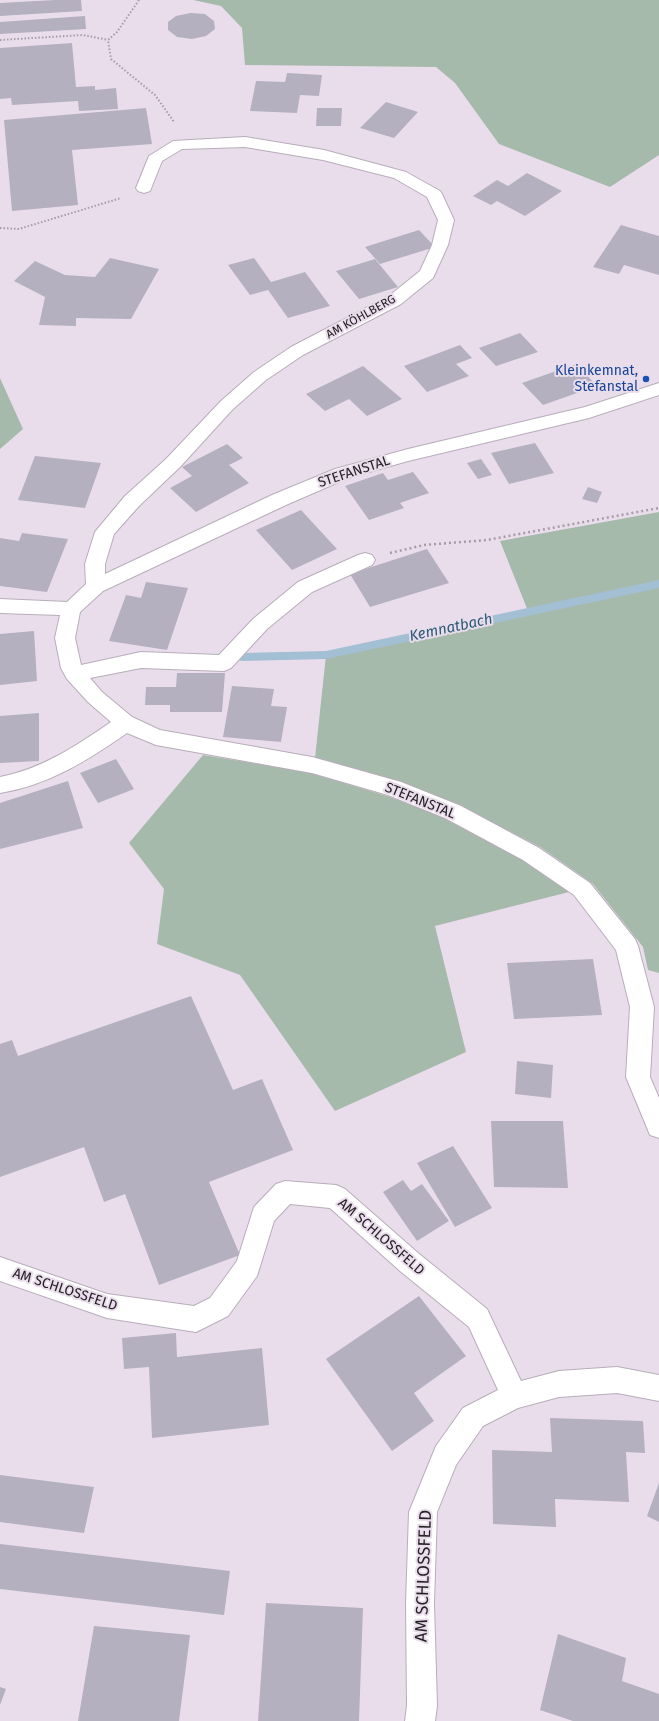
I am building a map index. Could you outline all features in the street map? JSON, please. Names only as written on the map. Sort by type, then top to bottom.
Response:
[{"type":"street","name":"AM KÖHLBERG","points":[[96,586],[95,564],[105,532],[132,501],[173,463],[227,405],[260,376],[297,351],[395,300],[427,274],[440,245],[446,220],[434,194],[400,175],[324,155],[245,142],[179,144]]},
{"type":"street","points":[[144,188],[155,159],[179,144]]},
{"type":"street","name":"STEFANSTAL","points":[[659,389],[589,412],[408,455],[342,473],[279,500],[96,586],[71,610],[65,638],[71,668],[74,674],[95,698],[125,723],[156,737],[312,765],[393,788],[453,812],[531,854],[582,889],[627,946],[642,1007],[638,1077],[659,1127]]},
{"type":"street","points":[[74,674],[141,660],[224,663],[260,624],[305,587],[365,560]]},
{"type":"street","points":[[0,606],[27,606],[71,610]]},
{"type":"street","points":[[0,785],[13,784],[52,769],[98,742],[125,723]]},
{"type":"street","name":"AM SCHLOSSFELD","points":[[0,1269],[107,1306],[196,1319],[219,1307],[248,1267],[263,1215],[285,1192],[336,1197],[408,1262],[478,1318],[514,1396]]},
{"type":"street","name":"AM SCHLOSSFELD","points":[[420,1721],[422,1706],[420,1603],[423,1512],[446,1456],[473,1418],[514,1396],[559,1384],[617,1380],[659,1388]]},
{"type":"path","points":[[108,40],[117,32],[139,0]]},
{"type":"path","points":[[0,40],[83,34],[108,40]]},
{"type":"path","points":[[108,40],[111,59],[155,95],[173,119],[179,144]]},
{"type":"path","points":[[0,228],[19,229],[66,216],[121,198],[144,188]]},
{"type":"path","points":[[365,560],[424,545],[487,540],[659,508]]},
{"type":"green space","points":[[193,0],[659,0],[659,155],[610,187],[499,144],[455,83],[436,67],[245,65],[242,28],[221,6]]},
{"type":"green space","points":[[0,378],[23,429],[0,449]]},
{"type":"green space","points":[[659,512],[659,973],[648,970],[643,947],[593,884],[540,847],[458,805],[398,781],[315,758],[326,655],[528,611],[500,541]]},
{"type":"green space","points":[[203,755],[308,772],[390,797],[448,819],[525,861],[569,892],[435,926],[466,1052],[335,1111],[240,975],[157,944],[164,889],[129,843]]},
{"type":"building","points":[[81,0],[82,11],[0,16],[0,3]]},
{"type":"building","points":[[191,13],[205,14],[214,21],[215,29],[206,36],[192,39],[177,37],[168,30],[168,22],[176,16]]},
{"type":"building","points":[[85,16],[86,29],[0,34],[0,22]]},
{"type":"building","points":[[72,43],[76,87],[95,86],[95,90],[116,88],[118,109],[79,111],[78,101],[12,105],[11,98],[0,99],[0,48]]},
{"type":"building","points":[[287,73],[322,75],[319,96],[300,95],[297,113],[250,111],[256,81],[285,82]]},
{"type":"building","points":[[386,102],[418,112],[394,138],[360,128]]},
{"type":"building","points":[[146,108],[152,144],[72,150],[78,205],[12,211],[4,120]]},
{"type":"building","points":[[317,108],[342,108],[341,126],[316,126]]},
{"type":"building","points":[[527,173],[562,191],[525,216],[497,201],[491,205],[473,196],[497,180],[508,186]]},
{"type":"building","points":[[621,225],[659,236],[659,275],[624,265],[619,274],[593,267]]},
{"type":"building","points":[[419,230],[435,247],[380,264],[365,247]]},
{"type":"building","points":[[110,258],[159,269],[131,319],[76,318],[76,326],[39,325],[45,297],[14,281],[35,261],[65,275],[95,277]]},
{"type":"building","points":[[254,258],[271,282],[305,272],[330,306],[288,318],[268,290],[250,295],[228,265]]},
{"type":"building","points":[[375,259],[398,287],[359,299],[336,271]]},
{"type":"building","points":[[520,333],[538,352],[496,366],[479,348]]},
{"type":"building","points":[[460,345],[472,358],[456,364],[469,376],[427,392],[404,366]]},
{"type":"building","points":[[576,364],[597,386],[543,405],[522,383]]},
{"type":"building","points":[[363,366],[402,399],[367,416],[349,399],[325,411],[306,394]]},
{"type":"building","points":[[535,443],[554,473],[509,484],[491,453]]},
{"type":"building","points":[[227,444],[243,458],[229,465],[249,483],[196,512],[170,488],[192,476],[182,467]]},
{"type":"building","points":[[35,456],[101,463],[85,508],[18,500]]},
{"type":"building","points":[[481,459],[492,475],[478,479],[467,463]]},
{"type":"building","points":[[413,472],[429,493],[400,503],[404,508],[369,520],[345,486],[383,473],[388,480]]},
{"type":"building","points":[[588,487],[602,492],[597,503],[582,499]]},
{"type":"building","points":[[301,510],[337,549],[292,570],[256,530]]},
{"type":"building","points":[[22,533],[68,539],[47,592],[0,586],[0,538],[19,541]]},
{"type":"building","points":[[427,549],[449,583],[370,607],[350,574]]},
{"type":"building","points":[[146,582],[188,588],[167,650],[109,641],[126,595],[141,598]]},
{"type":"building","points":[[34,631],[37,681],[0,685],[0,634]]},
{"type":"building","points":[[177,673],[225,673],[222,712],[170,712],[170,705],[145,705],[146,687],[176,687]]},
{"type":"building","points":[[232,686],[274,689],[271,706],[287,707],[281,742],[223,737]]},
{"type":"building","points":[[39,713],[39,761],[0,763],[0,716]]},
{"type":"building","points":[[116,759],[134,789],[98,803],[80,773]]},
{"type":"building","points":[[68,781],[83,828],[0,849],[0,803]]},
{"type":"building","points":[[593,959],[602,1015],[514,1019],[507,963]]},
{"type":"building","points":[[191,996],[233,1090],[262,1079],[293,1150],[209,1182],[240,1255],[159,1285],[125,1194],[104,1202],[84,1147],[0,1177],[0,1044],[12,1040],[18,1056]]},
{"type":"building","points":[[517,1061],[553,1065],[551,1098],[515,1094]]},
{"type":"building","points":[[491,1121],[563,1121],[568,1188],[494,1187]]},
{"type":"building","points":[[453,1146],[492,1208],[455,1227],[417,1163]]},
{"type":"building","points":[[403,1180],[411,1191],[422,1184],[449,1221],[417,1241],[383,1192]]},
{"type":"building","points":[[419,1296],[466,1356],[414,1393],[434,1421],[392,1451],[326,1359]]},
{"type":"building","points":[[176,1333],[177,1357],[262,1348],[269,1425],[152,1438],[149,1367],[124,1369],[122,1338]]},
{"type":"building","points":[[550,1418],[643,1421],[645,1453],[626,1452],[629,1502],[555,1499],[556,1527],[493,1524],[492,1450],[552,1452]]},
{"type":"building","points":[[0,1475],[94,1487],[84,1533],[0,1522]]},
{"type":"building","points":[[659,1483],[659,1522],[647,1516]]},
{"type":"building","points":[[0,1544],[230,1571],[224,1615],[0,1589]]},
{"type":"building","points":[[266,1603],[363,1608],[359,1721],[258,1721]]},
{"type":"building","points":[[94,1626],[190,1635],[179,1721],[78,1721]]},
{"type":"building","points":[[558,1634],[626,1658],[622,1681],[659,1694],[659,1721],[573,1721],[540,1710]]},
{"type":"building","points":[[0,1687],[6,1689],[0,1705]]},
{"type":"waterway","name":"Kemnatbach","points":[[242,657],[326,655],[659,584]]},
{"type":"place","name":"Kleinkemnat, Stefanstal","points":[[646,379]]}]
